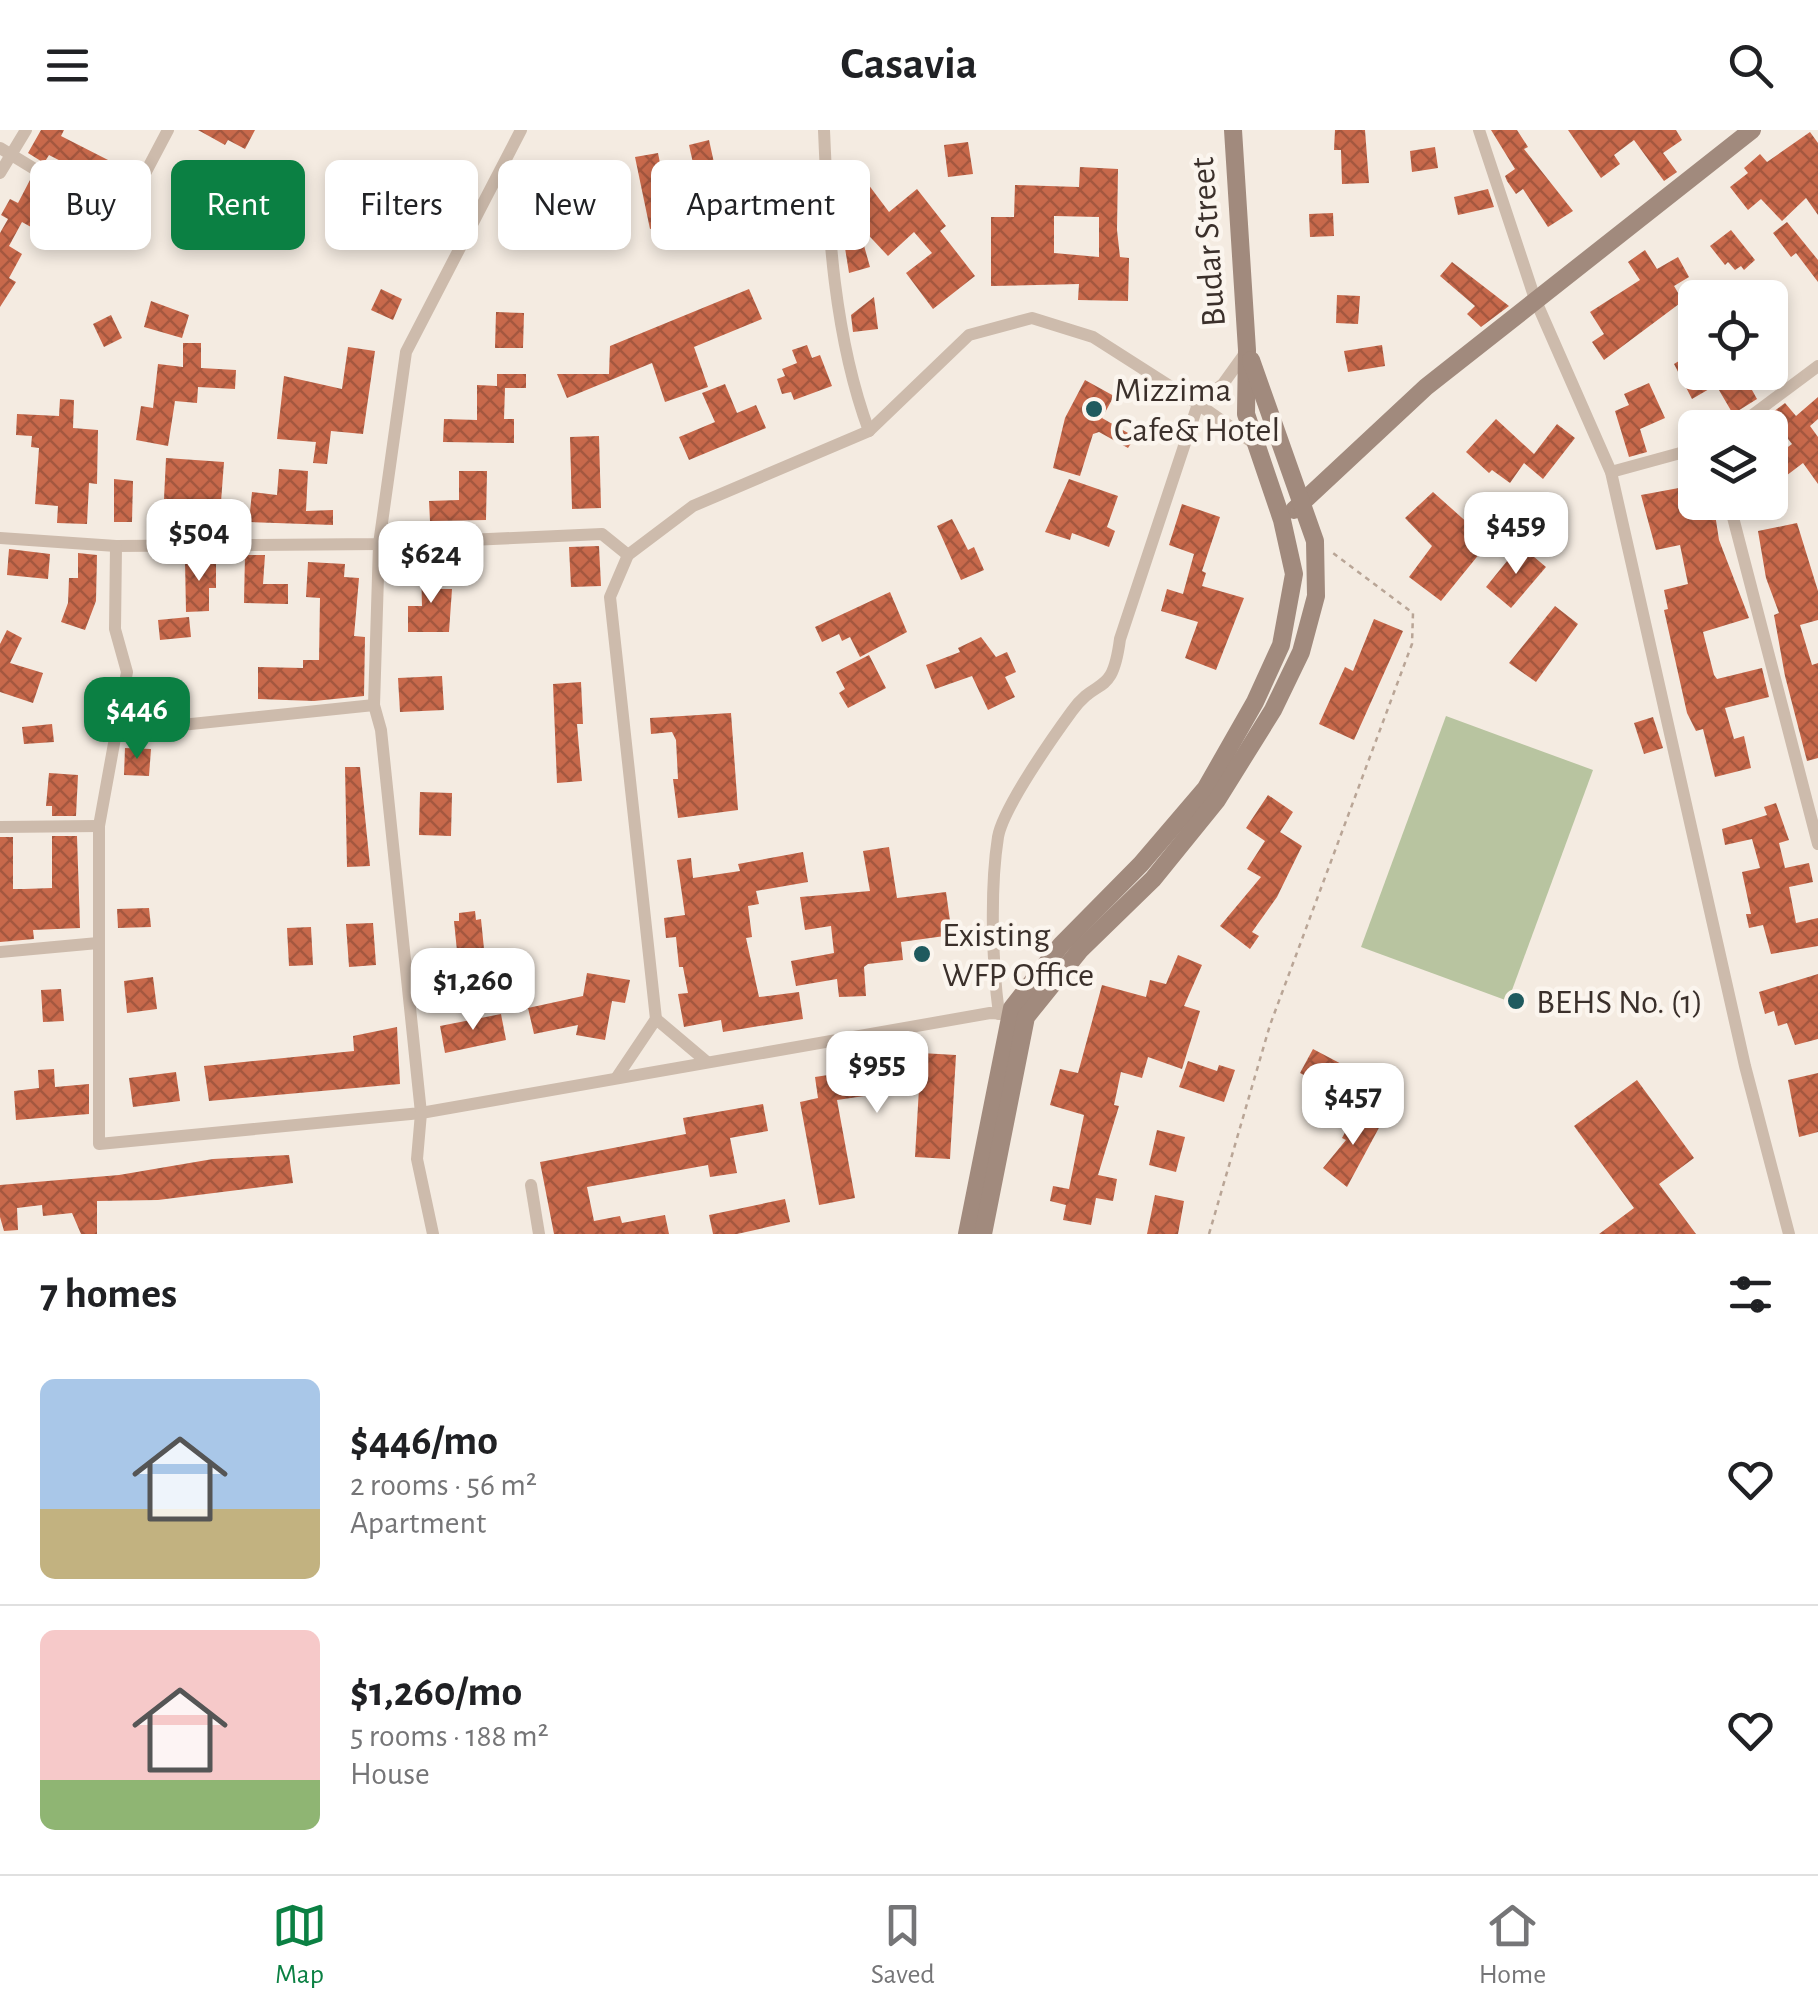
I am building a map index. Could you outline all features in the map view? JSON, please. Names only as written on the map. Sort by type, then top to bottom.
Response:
[{"type":"main road","name":"Budar Street","points":[[1232,130],[1248,350]]},
{"type":"main road","points":[[1282,520],[1426,387],[1752,130]]},
{"type":"main road","points":[[967,1234],[1012,1015],[1061,945],[1140,864],[1206,788],[1255,702],[1281,645],[1293,592],[1292,556],[1246,414],[1248,350]]},
{"type":"main road","points":[[984,1234],[1012,1015],[1153,880],[1217,800],[1272,710],[1301,652],[1316,596],[1315,542],[1248,350]]},
{"type":"street","points":[[0,173],[5,152],[26,130]]},
{"type":"street","points":[[5,152],[120,221],[168,130]]},
{"type":"street","points":[[433,1234],[417,1160],[421,1113],[381,730],[374,705],[379,544],[406,352],[520,130]]},
{"type":"street","points":[[824,130],[833,261],[854,389],[869,431]]},
{"type":"street","points":[[1479,130],[1535,299],[1611,472],[1740,1047],[1789,1234]]},
{"type":"street","points":[[617,1077],[656,1019],[610,597],[628,555],[693,506],[869,431],[969,335],[1032,318],[1093,337],[1252,442]]},
{"type":"street","points":[[116,546],[115,628],[127,672],[99,826],[99,1144],[421,1113],[707,1062],[1012,1015],[992,959],[998,834],[1075,706],[1100,690],[1116,671],[1120,639],[1198,404],[1223,384],[1248,350]]},
{"type":"street","points":[[1759,410],[1818,366]]},
{"type":"street","points":[[1611,472],[1678,453]]},
{"type":"street","points":[[1734,520],[1818,844]]},
{"type":"street","points":[[0,538],[116,546],[379,544],[602,534],[628,555]]},
{"type":"street","points":[[114,732],[374,705]]},
{"type":"street","points":[[0,827],[99,826]]},
{"type":"street","points":[[0,952],[98,942]]},
{"type":"street","points":[[656,1019],[707,1062]]},
{"type":"street","points":[[530,1186],[539,1234]]},
{"type":"path","points":[[1209,1234],[1270,1025],[1412,644],[1414,614],[1315,542]]},
{"type":"green space","points":[[1446,716],[1593,770],[1508,1001],[1361,947]]},
{"type":"building","points":[[41,130],[64,130],[61,136],[108,160],[59,160],[49,155],[46,160],[39,160],[28,153]]},
{"type":"building","points":[[198,130],[255,130],[245,149],[228,140],[225,145]]},
{"type":"building","points":[[1335,130],[1365,130],[1369,183],[1342,184],[1341,150],[1334,150]]},
{"type":"building","points":[[1491,130],[1517,130],[1528,147],[1524,149],[1573,211],[1548,227],[1523,189],[1516,194],[1507,181],[1505,176],[1515,169]]},
{"type":"building","points":[[1568,130],[1676,130],[1682,140],[1663,153],[1677,172],[1664,181],[1634,140],[1614,155],[1620,164],[1601,178]]},
{"type":"building","points":[[1810,132],[1818,143],[1818,215],[1806,198],[1782,221],[1761,199],[1748,210],[1730,187],[1748,173],[1744,168],[1760,154],[1767,162]]},
{"type":"building","points":[[709,140],[713,160],[692,160],[689,145]]},
{"type":"building","points":[[968,142],[973,174],[948,177],[944,145]]},
{"type":"building","points":[[1435,147],[1438,168],[1412,172],[1410,151]]},
{"type":"building","points":[[658,153],[659,160],[651,160],[650,229],[635,157]]},
{"type":"building","points":[[1080,167],[1118,169],[1117,230],[1120,257],[1129,258],[1128,301],[1078,300],[1079,284],[991,286],[991,217],[1014,217],[1015,185],[1079,187]],"holes":[[[1054,216],[1099,217],[1099,257],[1054,253]]]},
{"type":"building","points":[[30,180],[30,226],[22,222],[9,246],[22,254],[9,278],[16,282],[0,307],[0,233],[8,219],[1,215],[10,199],[18,203]]},
{"type":"building","points":[[870,187],[889,212],[917,189],[946,226],[940,231],[975,276],[933,309],[906,273],[932,253],[914,232],[888,256],[870,237]]},
{"type":"building","points":[[1488,189],[1494,207],[1458,215],[1454,197]]},
{"type":"building","points":[[1333,213],[1334,236],[1310,237],[1309,214]]},
{"type":"building","points":[[1787,222],[1818,260],[1818,282],[1796,253],[1791,257],[1773,233]]},
{"type":"building","points":[[1731,230],[1755,260],[1744,270],[1741,266],[1735,270],[1728,262],[1725,265],[1710,246]]},
{"type":"building","points":[[845,250],[865,250],[870,267],[849,273]]},
{"type":"building","points":[[1645,250],[1657,269],[1678,257],[1689,277],[1678,280],[1674,286],[1678,305],[1604,360],[1592,342],[1604,334],[1590,312],[1640,280],[1628,262]]},
{"type":"building","points":[[1452,262],[1509,306],[1481,327],[1467,314],[1475,306],[1440,276]]},
{"type":"building","points":[[381,289],[402,299],[393,320],[371,310]]},
{"type":"building","points":[[749,289],[762,319],[694,347],[708,387],[665,402],[652,363],[567,398],[557,374],[609,374],[610,346]]},
{"type":"building","points":[[1337,295],[1360,296],[1358,324],[1336,323]]},
{"type":"building","points":[[874,297],[878,329],[853,332],[851,315]]},
{"type":"building","points":[[151,301],[189,315],[182,338],[144,327]]},
{"type":"building","points":[[496,312],[524,313],[523,348],[495,348]]},
{"type":"building","points":[[111,315],[122,338],[104,347],[93,324]]},
{"type":"building","points":[[183,343],[201,343],[201,368],[236,370],[235,389],[198,387],[197,403],[175,401],[168,446],[136,440],[141,406],[153,408],[158,364],[183,367]]},
{"type":"building","points":[[807,345],[812,358],[820,355],[832,386],[794,400],[791,392],[782,394],[777,379],[785,376],[782,369],[797,363],[792,350]]},
{"type":"building","points":[[1382,345],[1385,366],[1348,372],[1344,351]]},
{"type":"building","points":[[348,347],[375,351],[363,434],[331,431],[327,464],[313,463],[316,442],[277,439],[284,376],[342,389]]},
{"type":"building","points":[[497,374],[526,374],[526,388],[505,388],[504,419],[514,419],[514,443],[443,442],[444,419],[477,420],[477,385],[497,386]]},
{"type":"building","points":[[1085,380],[1114,396],[1102,418],[1135,437],[1128,448],[1099,432],[1093,434],[1080,476],[1053,468],[1065,418]]},
{"type":"building","points":[[1649,383],[1665,418],[1640,429],[1647,452],[1629,457],[1615,411],[1629,405],[1624,394]]},
{"type":"building","points":[[725,384],[737,413],[756,405],[766,428],[689,460],[679,437],[715,422],[702,393]]},
{"type":"building","points":[[1687,390],[1707,390],[1692,399]]},
{"type":"building","points":[[1719,390],[1752,390],[1757,399],[1739,410],[1731,410]]},
{"type":"building","points":[[1818,397],[1818,419],[1810,426],[1818,437],[1818,484],[1803,463],[1788,474],[1788,447],[1792,444],[1788,439],[1788,410],[1776,410],[1785,403],[1796,416]]},
{"type":"building","points":[[60,399],[74,400],[73,428],[98,430],[97,484],[89,483],[87,524],[57,523],[58,506],[35,504],[39,448],[31,447],[32,436],[16,435],[17,414],[59,416]]},
{"type":"building","points":[[1496,419],[1534,454],[1557,424],[1575,438],[1543,479],[1524,463],[1510,483],[1492,470],[1489,473],[1466,452]]},
{"type":"building","points":[[599,436],[601,508],[572,509],[570,437]]},
{"type":"building","points":[[166,458],[224,462],[221,502],[164,499]]},
{"type":"building","points":[[279,469],[308,471],[306,511],[333,510],[333,525],[249,522],[252,492],[277,495]]},
{"type":"building","points":[[459,471],[487,471],[486,520],[430,521],[429,501],[459,500]]},
{"type":"building","points":[[114,479],[133,481],[132,522],[114,522]]},
{"type":"building","points":[[1069,479],[1118,496],[1107,527],[1115,531],[1109,547],[1072,533],[1070,540],[1045,532]]},
{"type":"building","points":[[1678,488],[1678,520],[1716,520],[1719,540],[1749,618],[1703,632],[1717,679],[1762,668],[1769,697],[1725,708],[1734,739],[1744,736],[1751,768],[1715,777],[1703,729],[1696,731],[1687,713],[1664,610],[1668,609],[1664,590],[1688,584],[1680,545],[1656,550],[1641,495]]},
{"type":"building","points":[[1433,492],[1489,542],[1441,601],[1409,577],[1432,546],[1405,518]]},
{"type":"building","points":[[1182,504],[1220,517],[1202,571],[1206,573],[1202,586],[1244,598],[1216,670],[1185,658],[1198,622],[1161,611],[1167,589],[1183,594],[1194,554],[1169,545]]},
{"type":"building","points":[[952,519],[968,550],[974,547],[984,570],[961,580],[937,526]]},
{"type":"building","points":[[1797,523],[1818,591],[1818,620],[1800,625],[1812,665],[1818,663],[1818,758],[1807,761],[1785,676],[1774,615],[1779,613],[1766,578],[1758,531]]},
{"type":"building","points":[[1520,545],[1546,567],[1511,608],[1486,587]]},
{"type":"building","points":[[599,546],[601,586],[571,587],[569,547]]},
{"type":"building","points":[[9,549],[50,554],[48,579],[7,575]]},
{"type":"building","points":[[78,553],[97,555],[96,601],[85,630],[61,622],[68,603],[69,578],[78,578]]},
{"type":"building","points":[[245,555],[265,555],[263,584],[288,584],[288,604],[244,603]]},
{"type":"building","points":[[185,560],[216,560],[216,588],[209,588],[209,611],[186,612]]},
{"type":"building","points":[[308,562],[345,564],[344,577],[359,578],[354,636],[365,637],[364,696],[314,701],[258,699],[258,667],[303,668],[303,660],[319,660],[320,598],[306,597]]},
{"type":"building","points":[[421,567],[436,567],[436,589],[452,589],[449,632],[408,632],[408,606],[422,606]]},
{"type":"building","points":[[890,592],[907,632],[860,657],[850,637],[842,641],[839,634],[822,642],[815,627]]},
{"type":"building","points":[[1555,606],[1578,624],[1536,682],[1509,663]]},
{"type":"building","points":[[189,617],[191,637],[160,640],[158,620]]},
{"type":"building","points":[[1374,619],[1403,631],[1354,740],[1319,724],[1345,667],[1353,671]]},
{"type":"building","points":[[7,630],[22,638],[10,663],[43,673],[33,703],[0,692],[0,644]]},
{"type":"building","points":[[981,637],[996,657],[1007,652],[1016,672],[1005,677],[1015,697],[988,710],[972,676],[935,689],[926,665],[960,652],[958,648]]},
{"type":"building","points":[[869,655],[886,688],[848,708],[839,693],[845,689],[836,672]]},
{"type":"building","points":[[442,676],[444,710],[400,712],[398,678]]},
{"type":"building","points":[[581,682],[583,724],[577,724],[582,781],[557,783],[553,684]]},
{"type":"building","points":[[731,713],[738,810],[678,818],[673,779],[678,779],[676,740],[672,732],[651,734],[650,718]]},
{"type":"building","points":[[1653,717],[1663,748],[1644,754],[1634,723]]},
{"type":"building","points":[[52,724],[54,742],[24,744],[22,727]]},
{"type":"building","points":[[125,748],[151,749],[149,776],[124,775]]},
{"type":"building","points":[[345,767],[360,767],[370,866],[347,867]]},
{"type":"building","points":[[49,773],[78,775],[76,816],[52,816],[52,806],[46,806]]},
{"type":"building","points":[[420,792],[452,793],[451,836],[419,835]]},
{"type":"building","points":[[1268,795],[1293,812],[1280,832],[1302,846],[1277,897],[1252,932],[1259,936],[1250,949],[1220,926],[1261,877],[1247,869],[1265,841],[1246,828]]},
{"type":"building","points":[[1776,803],[1789,840],[1779,843],[1785,868],[1809,863],[1813,882],[1789,887],[1796,923],[1818,918],[1818,946],[1771,954],[1763,925],[1749,928],[1746,914],[1751,914],[1742,872],[1760,868],[1752,839],[1725,845],[1722,829],[1767,815],[1764,807]]},
{"type":"building","points":[[52,836],[77,836],[80,928],[33,930],[34,939],[0,942],[0,837],[13,837],[13,889],[24,889],[52,888]]},
{"type":"building","points":[[889,847],[897,898],[946,892],[952,935],[901,942],[903,960],[868,964],[864,967],[866,996],[839,997],[837,979],[796,986],[791,961],[834,953],[831,926],[805,930],[800,897],[870,891],[863,851]]},
{"type":"building","points":[[803,852],[808,882],[756,891],[759,904],[748,906],[752,937],[746,938],[759,997],[799,992],[803,1019],[723,1032],[721,1020],[684,1027],[678,994],[688,993],[683,967],[679,967],[676,937],[666,938],[664,918],[685,915],[677,860],[691,858],[693,878],[740,871],[738,864]]},
{"type":"building","points":[[149,908],[151,927],[118,928],[117,909]]},
{"type":"building","points":[[475,911],[476,920],[481,919],[484,949],[457,951],[454,921],[459,921],[459,913]]},
{"type":"building","points":[[373,923],[376,965],[349,967],[346,924]]},
{"type":"building","points":[[311,927],[313,965],[289,966],[287,928]]},
{"type":"building","points":[[1178,955],[1202,965],[1184,1006],[1200,1011],[1182,1069],[1148,1057],[1142,1078],[1121,1072],[1114,1105],[1119,1106],[1098,1175],[1117,1179],[1113,1201],[1096,1198],[1091,1225],[1063,1220],[1066,1205],[1050,1201],[1053,1186],[1069,1189],[1084,1115],[1050,1105],[1060,1069],[1078,1073],[1102,985],[1146,997],[1150,980],[1166,984]]},
{"type":"building","points":[[587,973],[630,980],[625,1003],[612,1001],[605,1040],[576,1035],[578,1025],[534,1034],[528,1008],[583,996]]},
{"type":"building","points":[[1818,974],[1818,1039],[1795,1045],[1787,1023],[1778,1026],[1774,1011],[1765,1014],[1759,992]]},
{"type":"building","points":[[153,977],[157,1009],[127,1013],[124,981]]},
{"type":"building","points":[[61,989],[64,1021],[43,1022],[41,990]]},
{"type":"building","points":[[501,1014],[506,1040],[445,1053],[440,1026]]},
{"type":"building","points":[[397,1027],[400,1084],[209,1101],[204,1066],[354,1051],[353,1036]]},
{"type":"building","points":[[1313,1049],[1349,1068],[1336,1092],[1300,1073]]},
{"type":"building","points":[[921,1053],[956,1055],[950,1159],[915,1157],[919,1088],[837,1100],[855,1198],[819,1205],[800,1102],[818,1098],[815,1077],[920,1061]]},
{"type":"building","points":[[1188,1061],[1217,1071],[1219,1065],[1235,1070],[1224,1102],[1179,1087]]},
{"type":"building","points":[[54,1069],[55,1087],[89,1084],[89,1114],[16,1120],[14,1091],[39,1088],[38,1070]]},
{"type":"building","points":[[176,1072],[180,1101],[133,1107],[129,1078]]},
{"type":"building","points":[[1818,1073],[1818,1132],[1799,1137],[1788,1080]]},
{"type":"building","points":[[1637,1080],[1694,1158],[1659,1184],[1696,1234],[1599,1234],[1634,1208],[1574,1126]]},
{"type":"building","points":[[763,1104],[768,1131],[730,1138],[737,1173],[710,1177],[708,1165],[587,1187],[594,1221],[620,1216],[622,1223],[665,1215],[669,1234],[554,1234],[540,1162],[686,1134],[683,1118]]},
{"type":"building","points":[[1357,1110],[1381,1124],[1347,1187],[1323,1168],[1346,1140],[1342,1138]]},
{"type":"building","points":[[1157,1130],[1185,1137],[1176,1172],[1149,1165]]},
{"type":"building","points":[[289,1155],[293,1183],[158,1200],[97,1201],[97,1234],[81,1234],[72,1213],[43,1216],[42,1205],[17,1208],[18,1230],[4,1231],[0,1217],[0,1185],[119,1175],[213,1159]]},
{"type":"building","points":[[1155,1195],[1184,1201],[1178,1234],[1147,1234]]},
{"type":"building","points":[[785,1199],[790,1222],[737,1234],[713,1234],[709,1215]]},
{"type":"place","name":"Mizzima Cafe& Hotel","points":[[1094,409]]},
{"type":"place","name":"Existing WFP Office","points":[[922,954]]},
{"type":"place","name":"BEHS No. (1)","points":[[1516,1001]]}]
